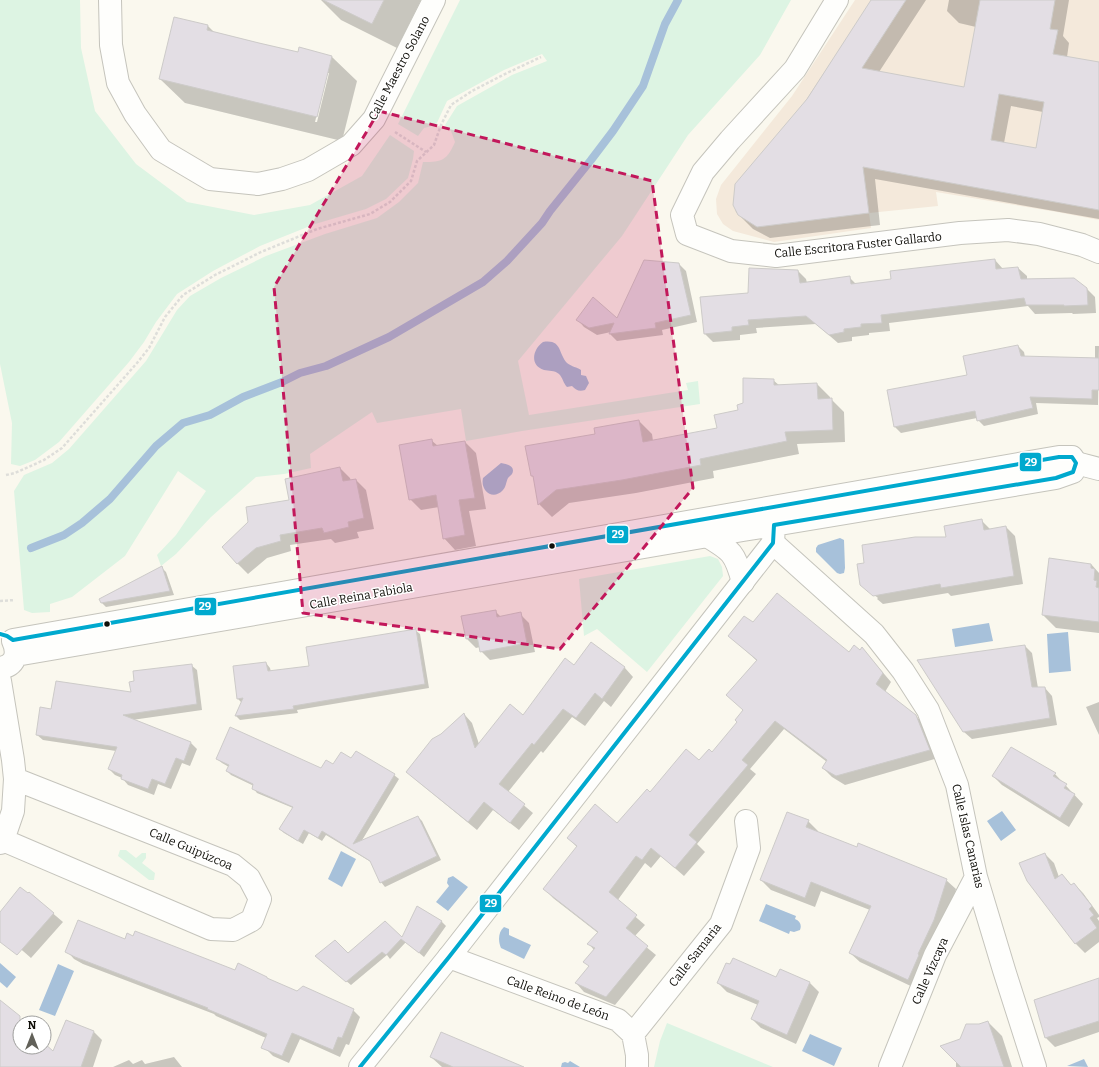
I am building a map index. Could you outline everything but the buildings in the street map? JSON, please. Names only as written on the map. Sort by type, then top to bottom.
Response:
[{"type":"street","name":"Calle Maestro Solano","points":[[110,0],[111,45],[118,83],[135,114],[161,150],[210,179],[258,184],[282,180],[308,170],[351,145],[374,119],[434,0]]},
{"type":"street","name":"Calle Escritora Fuster Gallardo","points":[[838,0],[795,69],[703,172],[682,215],[687,234],[731,251],[776,256],[960,233],[1008,230],[1039,234],[1082,245],[1099,252]]},
{"type":"street","name":"Calle Reina Fabiola","points":[[1059,456],[1072,457],[1076,463],[1073,472],[1056,478],[707,536],[7,649],[773,525],[1059,456]]},
{"type":"street","points":[[1076,463],[1099,469]]},
{"type":"street","points":[[360,1067],[449,957],[743,582],[773,525]]},
{"type":"street","name":"Calle Islas Canarias","points":[[773,525],[874,634],[903,671],[928,710],[957,785],[976,877],[1035,1067]]},
{"type":"street","points":[[707,536],[727,548],[737,561],[743,582]]},
{"type":"street","points":[[0,681],[15,779],[13,811],[1,841]]},
{"type":"street","name":"Calle Guipúzcoa","points":[[1,841],[211,929],[233,930],[252,920],[260,899],[249,878],[233,865],[15,779]]},
{"type":"street","name":"Calle Samaria","points":[[633,1034],[721,924],[749,848],[746,821]]},
{"type":"street","name":"Calle Vizcaya","points":[[890,1067],[935,955],[976,877]]},
{"type":"street","name":"Calle Reino de León","points":[[449,957],[618,1020],[633,1034]]},
{"type":"street","points":[[633,1034],[637,1055],[637,1067]]},
{"type":"path","points":[[6,475],[15,473],[44,460],[62,448],[149,348],[165,317],[183,295],[215,275],[261,252],[317,229],[370,214],[390,202],[411,181],[418,160],[434,145],[441,125],[451,105],[472,91],[500,76],[541,58]]},
{"type":"path","points":[[374,119],[426,152]]},
{"type":"path","points":[[0,601],[15,600]]},
{"type":"highlighted area","points":[[379,111],[652,181],[693,488],[560,649],[303,613],[274,287]]},
{"type":"shaded area","points":[[855,0],[1099,0],[1099,220],[936,192],[938,206],[869,213],[871,228],[774,242],[733,231],[723,224],[717,214],[716,199],[721,185],[792,96]]},
{"type":"green space","points":[[0,0],[80,0],[81,48],[95,111],[136,164],[187,202],[254,215],[310,205],[362,176],[390,135],[414,151],[408,178],[386,199],[366,209],[315,224],[260,246],[213,271],[177,294],[129,362],[59,442],[35,460],[20,466],[11,464],[12,423],[0,364]]},
{"type":"green space","points":[[460,0],[791,0],[760,55],[688,135],[622,236],[518,361],[529,415],[688,390],[686,383],[698,381],[700,404],[466,441],[461,409],[377,423],[372,412],[310,454],[311,468],[284,474],[256,477],[211,517],[176,554],[161,566],[157,555],[176,535],[206,491],[178,471],[125,556],[72,597],[50,604],[50,612],[32,613],[24,610],[14,491],[24,475],[52,463],[69,449],[146,361],[177,310],[190,296],[221,278],[266,256],[325,234],[377,218],[399,202],[418,183],[423,162],[444,159],[447,156],[455,142],[451,131],[445,125],[457,106],[512,75],[547,61],[542,54],[504,70],[447,101],[436,125],[424,128],[418,136],[398,124]]},
{"type":"green space","points":[[710,556],[718,559],[722,567],[723,576],[647,672],[597,629],[584,636],[579,579]]},
{"type":"green space","points":[[120,850],[126,850],[136,858],[142,853],[146,853],[146,858],[142,863],[155,873],[154,880],[149,880],[118,856]]},
{"type":"green space","points":[[667,1023],[773,1067],[654,1067],[660,1041]]},
{"type":"water","points":[[543,342],[554,343],[557,345],[567,363],[581,370],[581,375],[586,376],[589,383],[585,390],[581,391],[572,386],[567,387],[559,374],[539,368],[534,361],[534,357],[537,349]]},
{"type":"water","points":[[501,463],[512,467],[512,474],[508,478],[503,490],[495,495],[488,493],[483,487],[483,478]]},
{"type":"water","points":[[840,538],[844,540],[845,568],[844,573],[840,574],[837,573],[816,552],[816,548],[818,545]]},
{"type":"water","points":[[989,623],[993,641],[955,647],[952,629]]},
{"type":"water","points":[[1068,632],[1071,671],[1049,673],[1047,634]]},
{"type":"water","points":[[1002,811],[1016,830],[1001,841],[987,821]]},
{"type":"water","points":[[341,851],[356,859],[342,887],[328,879]]},
{"type":"water","points":[[453,876],[468,887],[448,911],[436,902],[449,886],[447,883],[448,878]]},
{"type":"water","points":[[766,904],[796,916],[795,919],[801,925],[800,930],[794,932],[790,931],[789,934],[759,921]]},
{"type":"water","points":[[504,927],[509,929],[509,935],[531,945],[524,959],[501,948],[499,937]]},
{"type":"water","points":[[0,963],[16,977],[7,988],[0,982]]},
{"type":"water","points":[[58,964],[74,971],[55,1016],[39,1010]]},
{"type":"water","points":[[810,1034],[842,1048],[834,1066],[802,1051]]},
{"type":"water","points":[[1084,1059],[1088,1067],[1067,1066]]},
{"type":"water","points":[[570,1061],[580,1067],[561,1067],[562,1063],[568,1063]]},
{"type":"waterway","points":[[31,548],[64,535],[82,523],[110,499],[156,446],[183,423],[210,415],[243,397],[282,382],[300,373],[326,366],[389,337],[483,282],[507,261],[542,223],[613,131],[643,86],[665,24],[678,0]]},
{"type":"transit line","name":"29","points":[[0,634],[13,640],[1059,457],[1072,457],[1076,463],[1073,472],[1056,478],[774,525],[773,543],[449,957],[360,1067]]}]
